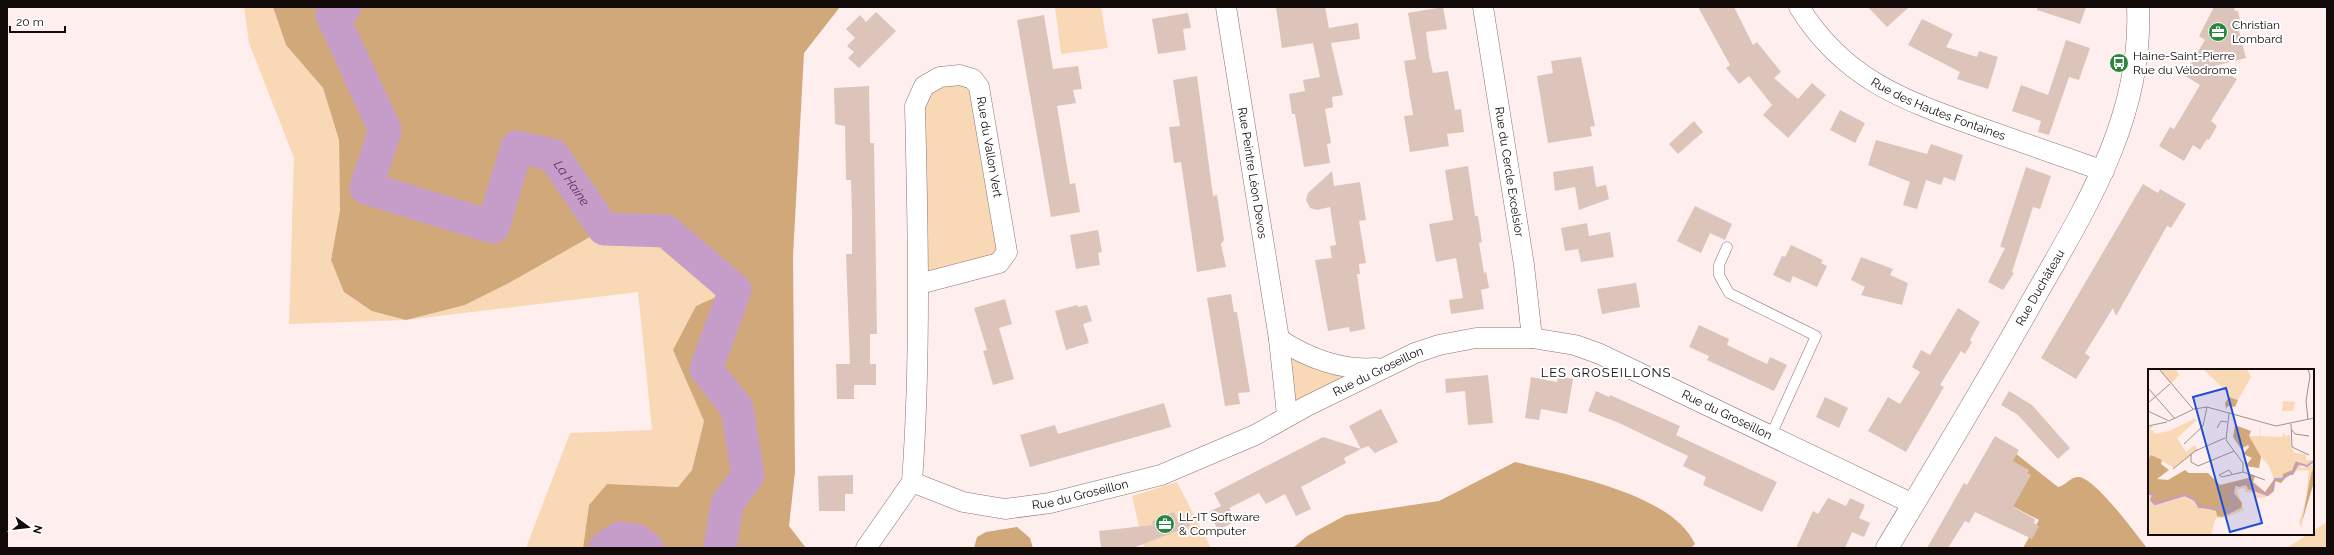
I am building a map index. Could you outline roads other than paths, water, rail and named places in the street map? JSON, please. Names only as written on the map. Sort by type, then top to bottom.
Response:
[{"type":"street","name":"Rue Peintre Léon Devos","points":[[1226,7],[1280,339],[1287,415]]},
{"type":"street","name":"Rue du Cercle Excelsior","points":[[1482,7],[1524,265],[1532,338]]},
{"type":"street","name":"Rue des Hautes Fontaines","points":[[1799,7],[1818,34],[1842,59],[1882,89],[1918,106],[2104,171]]},
{"type":"street","name":"Rue Duchâteau","points":[[1887,548],[1972,408],[2104,171],[2122,125],[2130,93],[2139,26],[2138,7]]},
{"type":"street","name":"Rue du Vallon Vert","points":[[912,482],[917,411],[919,284],[915,106],[924,86],[940,77],[960,75],[973,78],[979,87],[1007,252],[999,263],[919,284]]},
{"type":"street","name":"Rue du Groseillon","points":[[912,482],[963,502],[998,508],[1050,503],[1161,475],[1255,435],[1287,415],[1415,353],[1463,339],[1497,336],[1532,338],[1576,345],[1600,354],[1771,434],[1914,504]]},
{"type":"street","points":[[1280,339],[1305,354],[1352,369],[1384,368]]},
{"type":"street","points":[[866,548],[912,482]]},
{"type":"lane","points":[[1728,247],[1719,265],[1719,275],[1729,293],[1816,336],[1771,434]]},
{"type":"waterway","name":"La Haine","points":[[345,7],[332,15],[385,130],[366,188],[493,227],[517,147],[553,155],[604,229],[666,231],[735,290],[706,369],[737,408],[748,475],[727,504],[720,548]]},
{"type":"waterway","name":"La Haine","points":[[605,548],[620,538],[636,540],[647,548]]},
{"type":"place","name":"Christian Lombard","points":[[2218,32]]},
{"type":"place","name":"Haine-Saint-Pierre Rue du Vélodrome","points":[[2119,63]]},
{"type":"place","name":"LL-IT Software & Computer","points":[[1165,524]]},
{"type":"district","name":"LES GROSEILLONS","points":[[1606,372]]}]
